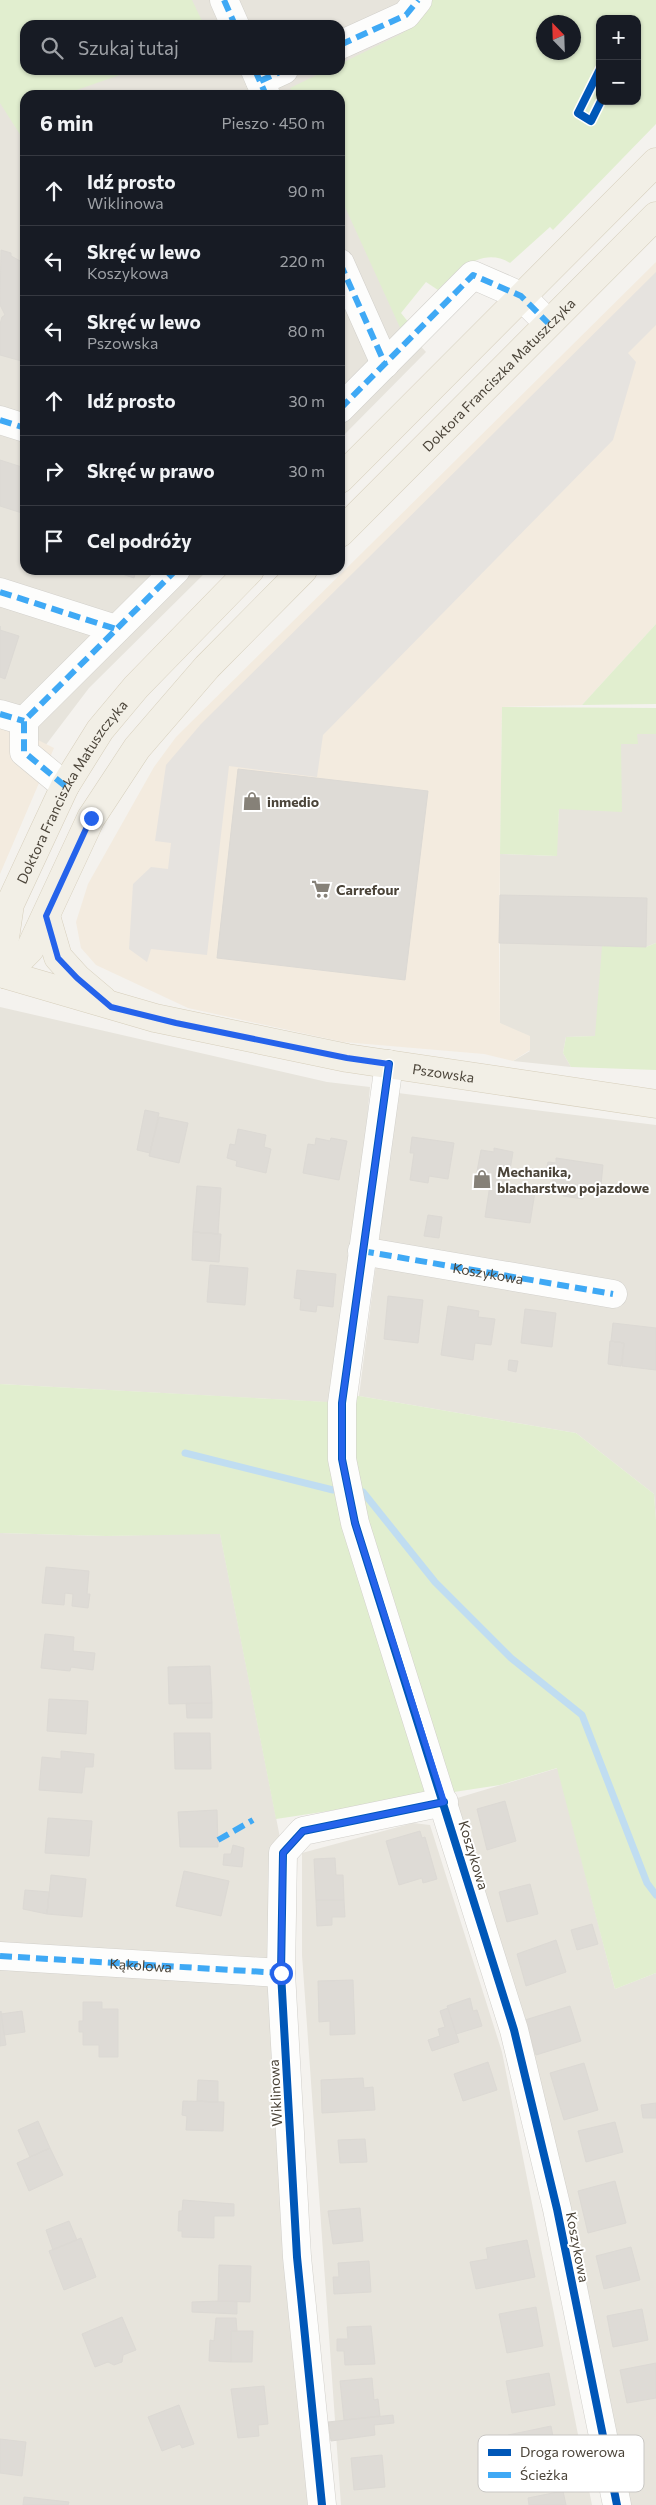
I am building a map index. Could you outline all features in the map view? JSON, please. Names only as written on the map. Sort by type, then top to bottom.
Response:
[{"type":"main road","points":[[345,474],[656,162]]},
{"type":"main road","name":"Doktora Franciszka Matuszczyka","points":[[345,528],[656,216]]},
{"type":"main road","name":"Doktora Franciszka Matuszczyka","points":[[2,974],[5,909],[65,786],[100,730],[136,687],[245,575]]},
{"type":"main road","name":"Doktora Franciszka Matuszczyka","points":[[2,974],[30,949],[91,818],[137,748],[207,667],[298,575]]},
{"type":"main road","points":[[46,916],[58,958],[77,978],[111,1007]]},
{"type":"main road","name":"Pszowska","points":[[2,974],[111,1007],[176,1023],[347,1058],[656,1104]]},
{"type":"street","points":[[224,0],[233,20]]},
{"type":"street","points":[[345,43],[406,15],[418,0]]},
{"type":"street","points":[[345,273],[385,364]]},
{"type":"street","points":[[345,404],[472,275],[521,296],[548,323]]},
{"type":"street","points":[[0,420],[20,426]]},
{"type":"street","points":[[65,786],[24,752],[12,717],[116,628],[171,575]]},
{"type":"street","points":[[0,592],[116,628]]},
{"type":"street","name":"Koszykowa","points":[[389,1064],[342,1403],[342,1459],[355,1523],[444,1802],[516,2039],[557,2209],[603,2435]]},
{"type":"street","name":"Koszykowa","points":[[362,1251],[613,1294]]},
{"type":"street","name":"Wiklinowa","points":[[322,2505],[297,2257],[281,1973],[283,1853],[303,1831],[444,1802]]},
{"type":"street","name":"Kąkolowa","points":[[0,1956],[281,1973]]},
{"type":"street","name":"Koszykowa","points":[[614,2492],[617,2505]]},
{"type":"shaded area","points":[[186,0],[435,0],[404,34],[345,64],[345,20],[194,20]]},
{"type":"shaded area","points":[[107,75],[325,75],[303,90],[67,90]]},
{"type":"shaded area","points":[[0,83],[20,109],[20,575],[203,575],[89,688],[45,746],[0,725]]},
{"type":"shaded area","points":[[345,202],[402,326],[426,352],[345,434]]},
{"type":"shaded area","points":[[656,262],[656,624],[582,705],[502,707],[499,943],[500,1023],[530,1036],[530,1050],[513,1061],[484,1054],[343,1042],[188,1008],[96,965],[81,948],[76,922],[88,884],[154,767],[176,737],[340,575],[345,575],[345,570]]},
{"type":"shaded area","points":[[656,272],[656,325],[628,353],[636,362],[613,440],[323,735],[317,777],[229,766],[207,955],[151,949],[147,962],[129,949],[133,884],[151,867],[168,869],[171,843],[155,841],[166,765],[201,724]]},
{"type":"shaded area","points":[[0,721],[54,748],[0,874]]},
{"type":"shaded area","points":[[637,734],[656,734],[656,943],[646,947],[598,1036],[566,1037],[563,1053],[571,1067],[513,1061],[530,1051],[500,1023],[500,854],[556,856],[559,809],[621,744]]},
{"type":"shaded area","points":[[0,1007],[327,1082],[370,1087],[342,1403],[0,1384]]},
{"type":"shaded area","points":[[398,1093],[656,1125],[656,1520],[654,1494],[576,1433],[359,1396]]},
{"type":"shaded area","points":[[0,1533],[106,1536],[220,1533],[283,1853],[322,2505],[0,2505]]},
{"type":"shaded area","points":[[558,1768],[615,1989],[656,1973],[656,2505],[617,2505],[614,2492],[644,2492],[644,2435],[600,2435],[444,1802]]},
{"type":"shaded area","points":[[413,1823],[430,1825],[502,2052],[578,2435],[478,2435],[478,2492],[589,2492],[592,2505],[341,2505],[302,1955],[302,1853]]},
{"type":"green space","points":[[0,0],[192,0],[202,20],[20,20],[20,75],[120,75],[77,90],[20,90],[20,134],[0,103]]},
{"type":"green space","points":[[422,0],[656,0],[656,124],[553,230],[550,227],[510,263],[500,258],[480,259],[462,269],[438,290],[426,282],[401,313],[409,323],[402,332],[345,207],[345,90],[291,90],[290,88],[317,75],[345,75],[345,62],[403,33]]},
{"type":"green space","points":[[656,624],[656,704],[582,705]]},
{"type":"green space","points":[[502,707],[656,708],[656,734],[637,734],[638,744],[621,744],[622,812],[559,809],[557,856],[500,854]]},
{"type":"green space","points":[[656,943],[656,1070],[571,1067],[563,1053],[566,1037],[595,1036],[602,946],[646,947]]},
{"type":"green space","points":[[0,1384],[329,1402],[359,1396],[576,1433],[654,1494],[656,1520],[656,1973],[615,1989],[557,1768],[500,1785],[276,1819],[220,1534],[106,1536],[0,1533]]},
{"type":"building","points":[[1,250],[11,253],[11,256],[20,261],[20,361],[0,355],[0,324],[2,317],[5,315],[0,305]]},
{"type":"building","points":[[0,460],[20,466],[20,512],[0,506]]},
{"type":"building","points":[[0,630],[19,636],[5,679],[0,677]]},
{"type":"building","name":"Carrefour","points":[[238,769],[428,791],[405,980],[217,958]]},
{"type":"building","points":[[500,895],[647,898],[646,947],[499,943]]},
{"type":"building","points":[[145,1110],[159,1113],[150,1153],[137,1150]]},
{"type":"building","points":[[159,1117],[188,1123],[179,1163],[149,1156]]},
{"type":"building","points":[[238,1129],[266,1135],[264,1147],[271,1149],[266,1173],[236,1166],[237,1161],[227,1158],[230,1144],[235,1145]]},
{"type":"building","points":[[412,1137],[454,1143],[448,1179],[429,1176],[428,1183],[410,1180],[414,1153],[410,1153]]},
{"type":"building","points":[[316,1138],[330,1141],[331,1138],[347,1141],[339,1180],[303,1173],[308,1144],[315,1145]]},
{"type":"building","points":[[494,1148],[513,1152],[507,1188],[475,1182],[481,1150],[494,1152]]},
{"type":"building","points":[[556,1158],[603,1165],[600,1194],[584,1192],[583,1199],[563,1196],[564,1189],[552,1187],[554,1173],[546,1172],[548,1162],[556,1163]]},
{"type":"building","points":[[490,1185],[535,1192],[530,1223],[485,1217]]},
{"type":"building","points":[[197,1186],[221,1188],[218,1234],[193,1232]]},
{"type":"building","points":[[428,1215],[442,1217],[439,1238],[424,1236]]},
{"type":"building","points":[[193,1232],[221,1234],[219,1262],[192,1260]]},
{"type":"building","points":[[210,1265],[248,1268],[245,1305],[207,1302]]},
{"type":"building","points":[[297,1270],[336,1274],[333,1307],[317,1305],[316,1312],[300,1310],[301,1299],[294,1298]]},
{"type":"building","points":[[388,1296],[423,1300],[418,1343],[384,1339]]},
{"type":"building","points":[[448,1306],[479,1311],[478,1317],[495,1319],[491,1345],[475,1343],[473,1360],[441,1355]]},
{"type":"building","points":[[525,1309],[556,1313],[552,1347],[521,1343]]},
{"type":"building","points":[[613,1323],[656,1328],[656,1370],[622,1366],[624,1343],[611,1341]]},
{"type":"building","points":[[610,1341],[624,1343],[621,1366],[608,1364]]},
{"type":"building","points":[[509,1360],[518,1361],[516,1372],[508,1370]]},
{"type":"building","points":[[46,1567],[89,1571],[87,1594],[90,1594],[88,1608],[72,1606],[73,1594],[65,1593],[64,1605],[42,1603]]},
{"type":"building","points":[[45,1634],[74,1637],[73,1651],[95,1653],[93,1670],[71,1667],[70,1671],[41,1668]]},
{"type":"building","points":[[210,1666],[212,1703],[169,1704],[168,1667]]},
{"type":"building","points":[[49,1699],[88,1701],[86,1734],[47,1731]]},
{"type":"building","points":[[186,1703],[212,1703],[212,1718],[187,1718]]},
{"type":"building","points":[[174,1733],[210,1733],[211,1769],[175,1769]]},
{"type":"building","points":[[61,1751],[94,1754],[93,1767],[85,1767],[82,1793],[39,1790],[42,1757],[61,1759]]},
{"type":"building","points":[[505,1801],[516,1841],[487,1850],[477,1809]]},
{"type":"building","points":[[217,1810],[218,1847],[180,1847],[178,1812]]},
{"type":"building","points":[[48,1818],[92,1821],[89,1856],[45,1853]]},
{"type":"building","points":[[420,1831],[422,1838],[425,1837],[437,1879],[423,1883],[422,1878],[399,1885],[386,1841]]},
{"type":"building","points":[[233,1845],[244,1848],[242,1867],[223,1865],[224,1854],[231,1854]]},
{"type":"building","points":[[335,1858],[336,1875],[343,1875],[344,1900],[316,1900],[314,1859]]},
{"type":"building","points":[[184,1871],[229,1881],[221,1916],[176,1906]]},
{"type":"building","points":[[51,1875],[86,1879],[82,1917],[47,1914]]},
{"type":"building","points":[[530,1884],[538,1914],[507,1922],[499,1892]]},
{"type":"building","points":[[25,1890],[49,1892],[47,1914],[23,1909]]},
{"type":"building","points":[[316,1900],[344,1900],[345,1917],[332,1917],[332,1925],[317,1926]]},
{"type":"building","points":[[592,1924],[598,1944],[577,1950],[571,1930]]},
{"type":"building","points":[[556,1940],[566,1972],[526,1986],[517,1954]]},
{"type":"building","points":[[353,1980],[355,2034],[330,2035],[330,2021],[319,2022],[318,1981]]},
{"type":"building","points":[[470,1998],[473,2011],[477,2010],[482,2026],[456,2034],[447,2006]]},
{"type":"building","points":[[83,2002],[102,2002],[102,2009],[118,2009],[118,2057],[99,2057],[99,2045],[83,2045],[83,2032],[79,2032],[79,2021],[83,2021]]},
{"type":"building","points":[[570,2006],[581,2041],[536,2055],[525,2020]]},
{"type":"building","points":[[448,2008],[459,2042],[432,2051],[428,2040],[440,2036],[438,2029],[445,2027],[440,2011]]},
{"type":"building","points":[[22,2011],[25,2032],[4,2035],[1,2014]]},
{"type":"building","points":[[0,2012],[6,2045],[0,2046]]},
{"type":"building","points":[[488,2062],[497,2090],[463,2101],[454,2074]]},
{"type":"building","points":[[584,2063],[598,2110],[564,2120],[550,2073]]},
{"type":"building","points":[[363,2078],[364,2088],[373,2087],[375,2110],[322,2113],[321,2080]]},
{"type":"building","points":[[198,2080],[218,2081],[218,2102],[197,2101]]},
{"type":"building","points":[[183,2101],[224,2102],[223,2131],[186,2130],[187,2116],[182,2115]]},
{"type":"building","points":[[656,2103],[656,2118],[643,2118],[641,2105]]},
{"type":"building","points":[[38,2121],[50,2148],[30,2157],[18,2130]]},
{"type":"building","points":[[615,2122],[623,2152],[586,2162],[578,2131]]},
{"type":"building","points":[[365,2139],[367,2162],[340,2163],[338,2140]]},
{"type":"building","points":[[50,2148],[63,2175],[29,2191],[17,2163]]},
{"type":"building","points":[[615,2181],[626,2223],[588,2233],[578,2191]]},
{"type":"building","points":[[183,2200],[234,2204],[234,2216],[214,2216],[214,2238],[182,2237],[182,2231],[178,2231],[179,2211],[182,2211]]},
{"type":"building","points":[[360,2208],[363,2241],[333,2244],[328,2211]]},
{"type":"building","points":[[69,2221],[77,2240],[53,2250],[46,2230]]},
{"type":"building","points":[[81,2238],[96,2277],[64,2290],[49,2251]]},
{"type":"building","points":[[527,2240],[535,2277],[476,2289],[470,2262],[488,2259],[486,2248]]},
{"type":"building","points":[[631,2247],[640,2280],[604,2289],[596,2256]]},
{"type":"building","points":[[369,2261],[371,2292],[334,2294],[333,2277],[339,2277],[338,2263]]},
{"type":"building","points":[[219,2265],[251,2266],[250,2302],[218,2301]]},
{"type":"building","points":[[237,2301],[237,2314],[192,2312],[192,2302]]},
{"type":"building","points":[[536,2307],[543,2346],[507,2353],[499,2314]]},
{"type":"building","points":[[642,2309],[648,2340],[613,2347],[607,2316]]},
{"type":"building","points":[[122,2317],[136,2350],[123,2355],[122,2362],[114,2365],[108,2362],[95,2367],[82,2334]]},
{"type":"building","points":[[216,2318],[236,2318],[237,2331],[231,2331],[231,2362],[209,2361],[210,2340],[214,2341]]},
{"type":"building","points":[[371,2326],[375,2364],[345,2365],[344,2351],[337,2351],[337,2339],[348,2339],[347,2327]]},
{"type":"building","points":[[231,2331],[253,2331],[252,2362],[231,2362]]},
{"type":"building","points":[[656,2363],[656,2398],[627,2403],[620,2370]]},
{"type":"building","points":[[549,2373],[555,2405],[512,2413],[506,2381]]},
{"type":"building","points":[[372,2378],[374,2400],[378,2399],[380,2416],[344,2420],[340,2381]]},
{"type":"building","points":[[264,2386],[268,2424],[258,2425],[259,2436],[238,2438],[231,2389]]},
{"type":"building","points":[[179,2405],[194,2444],[182,2448],[180,2444],[162,2451],[148,2417]]},
{"type":"building","points":[[393,2415],[394,2423],[374,2425],[375,2435],[331,2441],[328,2422]]},
{"type":"building","points":[[551,2426],[553,2435],[508,2435]]},
{"type":"building","points":[[0,2439],[26,2442],[22,2476],[0,2473]]},
{"type":"building","points":[[382,2455],[385,2487],[354,2490],[351,2458]]},
{"type":"building","points":[[563,2492],[566,2505],[529,2505],[528,2498]]},
{"type":"building","points":[[24,2497],[69,2502],[68,2505],[23,2505]]},
{"type":"waterway","points":[[185,1453],[333,1490]]},
{"type":"waterway","points":[[363,1492],[435,1582],[511,1658],[582,1715],[647,1883],[656,1895]]},
{"type":"marked path","points":[[224,0],[233,20]]},
{"type":"marked path","points":[[345,43],[406,15],[418,0]]},
{"type":"marked path","points":[[257,75],[264,90]]},
{"type":"marked path","points":[[260,81],[273,75]]},
{"type":"marked path","points":[[345,274],[385,364]]},
{"type":"marked path","points":[[345,404],[473,275],[521,296],[548,323]]},
{"type":"marked path","points":[[0,420],[20,426]]},
{"type":"marked path","points":[[65,786],[24,752],[24,721],[171,575]]},
{"type":"marked path","points":[[0,592],[116,629]]},
{"type":"marked path","points":[[0,714],[24,721]]},
{"type":"marked path","points":[[362,1251],[613,1294]]},
{"type":"marked path","points":[[218,1840],[253,1820]]},
{"type":"marked path","points":[[0,1956],[281,1973]]},
{"type":"cycle path","points":[[596,77],[578,113],[591,121],[599,105]]},
{"type":"cycle path","points":[[389,1064],[342,1403],[342,1459],[355,1523],[514,2030],[557,2209],[603,2435]]},
{"type":"cycle path","points":[[322,2505],[297,2257],[281,1973],[283,1853],[303,1831],[444,1802]]},
{"type":"cycle path","points":[[614,2492],[617,2505]]},
{"type":"place","name":"inmedio","points":[[252,801]]},
{"type":"place","name":"Carrefour","points":[[321,889]]},
{"type":"place","name":"Mechanika, blacharstwo pojazdowe","points":[[482,1179]]},
{"type":"route","points":[[91,818],[46,916],[58,958],[77,978],[111,1007],[176,1023],[347,1058],[389,1064],[342,1403],[342,1459],[355,1523],[444,1802],[303,1831],[283,1853],[281,1973]]}]
